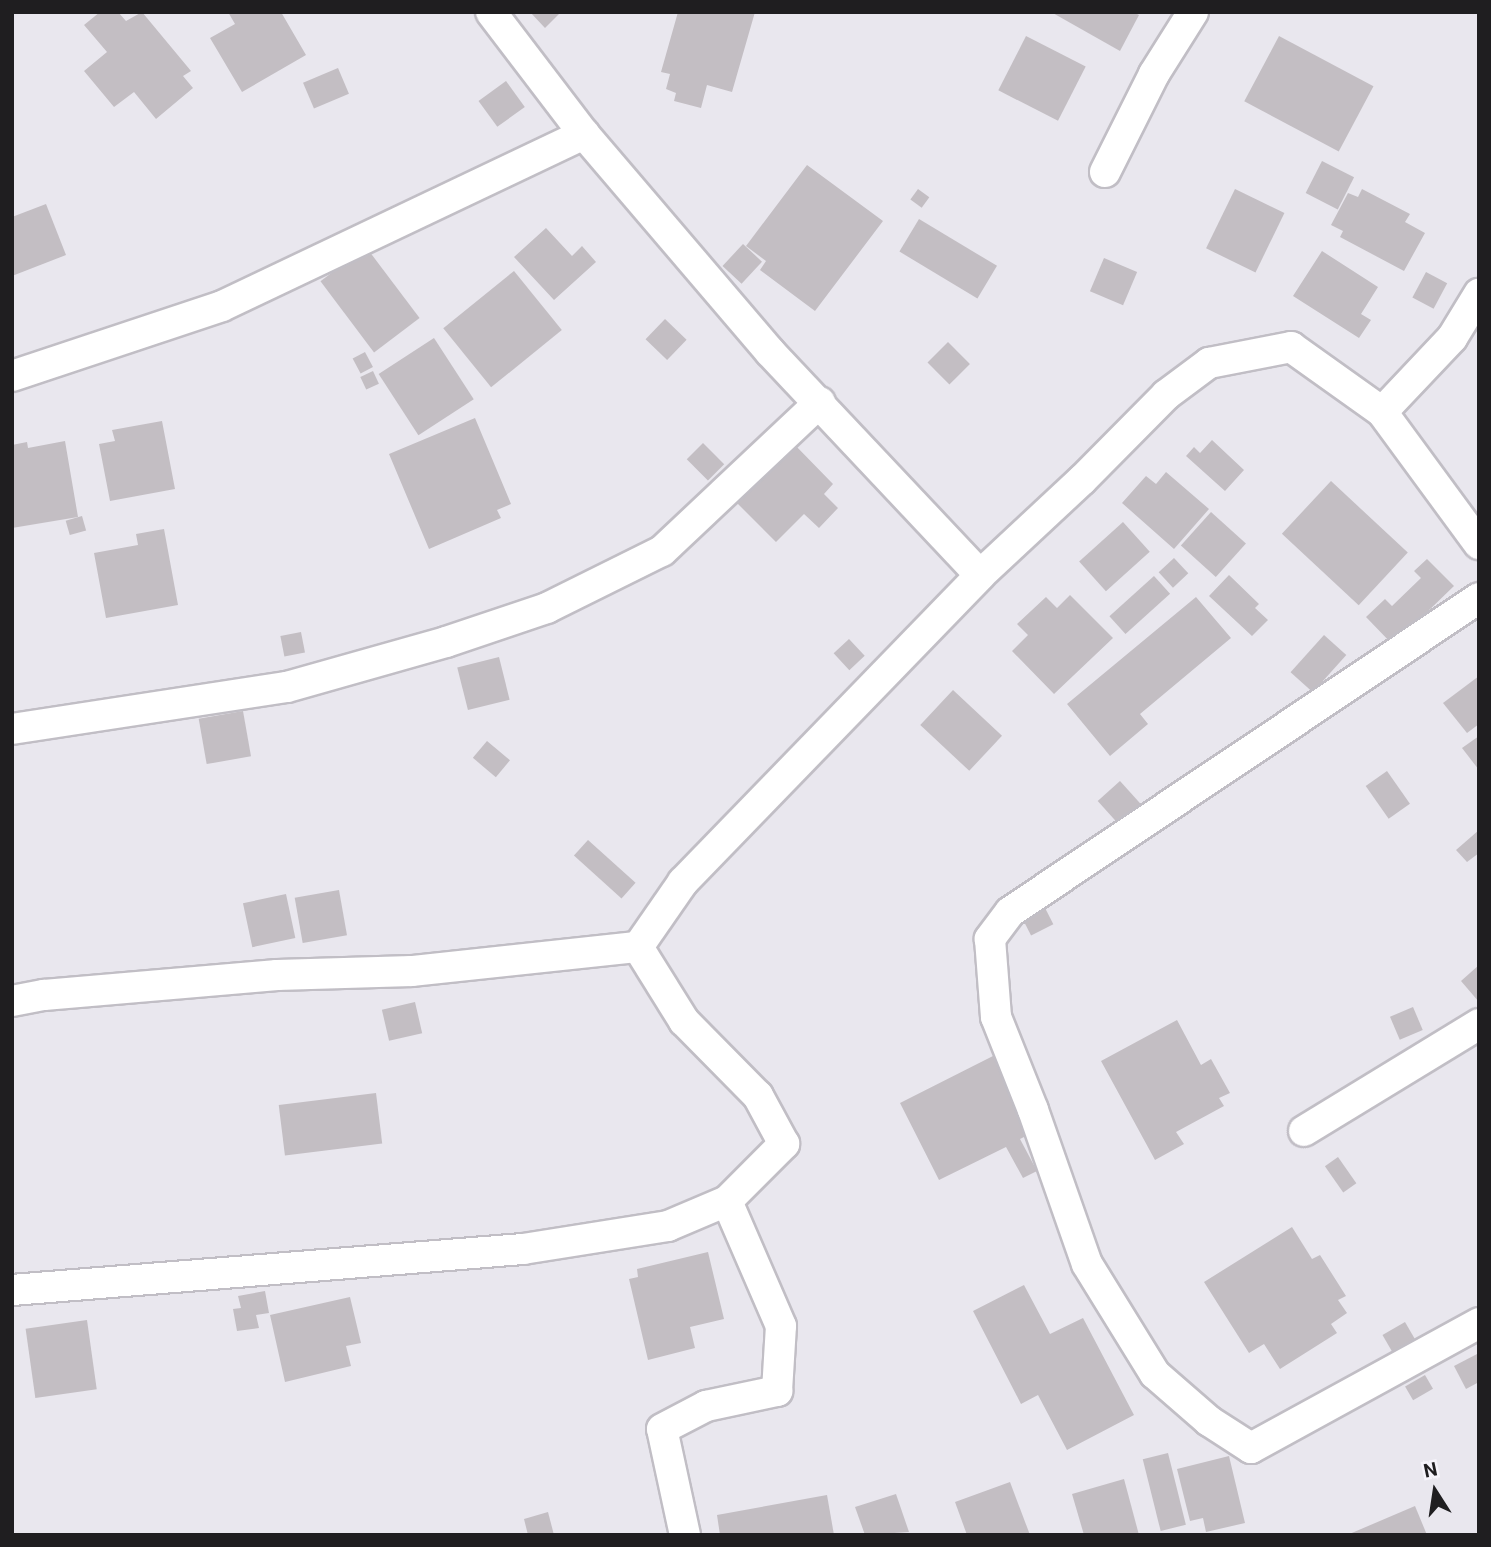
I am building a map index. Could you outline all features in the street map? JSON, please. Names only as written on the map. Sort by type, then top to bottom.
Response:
[{"type":"street","points":[[491,12],[584,134],[770,352],[820,402],[980,575]]},
{"type":"street","points":[[1105,172],[1154,74],[1193,12]]},
{"type":"street","points":[[12,376],[222,306],[584,134]]},
{"type":"street","points":[[1382,412],[1452,338],[1479,294]]},
{"type":"street","points":[[12,1001],[44,995],[277,975],[412,971],[638,947],[683,882],[980,575],[1082,480],[1166,395],[1209,363],[1291,347],[1382,412],[1479,544]]},
{"type":"street","points":[[12,729],[287,687],[446,642],[547,608],[662,551],[820,402]]},
{"type":"street","points":[[1479,598],[1010,912],[990,939],[996,1017],[1033,1110],[1087,1264],[1155,1374],[1209,1420],[1251,1448],[1479,1323]]},
{"type":"street","points":[[12,1290],[523,1249],[668,1226],[727,1200],[784,1144],[758,1096],[684,1021],[638,947]]},
{"type":"street","points":[[1304,1131],[1479,1024]]},
{"type":"street","points":[[685,1535],[663,1429],[706,1406],[777,1391],[781,1326],[727,1200]]},
{"type":"building","points":[[100,12],[118,12],[126,21],[142,12],[191,71],[183,76],[193,88],[156,119],[134,92],[114,107],[84,71],[107,52],[84,25]]},
{"type":"building","points":[[228,12],[281,12],[306,55],[242,92],[210,38],[235,24]]},
{"type":"building","points":[[530,12],[561,12],[545,28]]},
{"type":"building","points":[[678,12],[755,12],[732,92],[707,85],[701,108],[674,101],[676,93],[666,89],[670,74],[661,72]]},
{"type":"building","points":[[1051,12],[1133,12],[1139,15],[1120,51]]},
{"type":"building","points":[[1026,36],[1086,66],[1058,121],[998,90]]},
{"type":"building","points":[[1279,36],[1373,86],[1339,152],[1244,101]]},
{"type":"building","points":[[338,68],[349,94],[314,109],[303,83]]},
{"type":"building","points":[[506,81],[525,107],[497,127],[478,101]]},
{"type":"building","points":[[1322,161],[1354,177],[1338,209],[1306,193]]},
{"type":"building","points":[[807,165],[883,221],[815,311],[760,270],[766,261],[746,246]]},
{"type":"building","points":[[918,189],[929,197],[922,208],[910,200]]},
{"type":"building","points":[[1235,189],[1284,213],[1256,272],[1206,248]]},
{"type":"building","points":[[1362,189],[1410,214],[1405,222],[1425,233],[1404,271],[1340,237],[1343,231],[1331,225],[1348,193],[1358,197]]},
{"type":"building","points":[[46,204],[66,255],[12,276],[12,217]]},
{"type":"building","points":[[919,219],[997,266],[977,298],[899,252]]},
{"type":"building","points":[[546,228],[572,256],[582,246],[596,262],[554,300],[514,257]]},
{"type":"building","points":[[743,244],[762,262],[742,284],[723,266]]},
{"type":"building","points":[[366,247],[420,318],[374,352],[320,281]]},
{"type":"building","points":[[1322,251],[1378,287],[1361,314],[1371,320],[1359,338],[1293,296]]},
{"type":"building","points":[[1104,258],[1137,272],[1123,305],[1090,291]]},
{"type":"building","points":[[514,271],[562,330],[491,387],[443,328]]},
{"type":"building","points":[[1426,272],[1447,283],[1434,309],[1412,298]]},
{"type":"building","points":[[665,319],[687,340],[667,360],[646,339]]},
{"type":"building","points":[[434,338],[474,399],[418,435],[379,374]]},
{"type":"building","points":[[948,342],[970,364],[949,384],[927,363]]},
{"type":"building","points":[[365,352],[373,367],[361,374],[353,359]]},
{"type":"building","points":[[373,371],[379,384],[366,390],[360,377]]},
{"type":"building","points":[[475,418],[511,504],[497,510],[501,518],[429,549],[389,454]]},
{"type":"building","points":[[162,421],[175,489],[110,501],[99,444],[115,441],[112,430]]},
{"type":"building","points":[[1212,440],[1244,470],[1225,491],[1186,456],[1194,447],[1200,453]]},
{"type":"building","points":[[65,441],[78,517],[12,528],[12,445],[27,442],[28,448]]},
{"type":"building","points":[[703,443],[724,464],[708,480],[687,459]]},
{"type":"building","points":[[794,444],[833,484],[824,494],[838,508],[819,528],[804,514],[776,542],[736,502]]},
{"type":"building","points":[[1166,472],[1209,509],[1174,549],[1122,503],[1146,476],[1156,484]]},
{"type":"building","points":[[1331,481],[1408,553],[1359,605],[1282,534]]},
{"type":"building","points":[[1211,512],[1246,543],[1216,577],[1181,545]]},
{"type":"building","points":[[82,516],[86,530],[70,535],[66,521]]},
{"type":"building","points":[[1123,522],[1150,552],[1106,591],[1079,561]]},
{"type":"building","points":[[164,529],[178,605],[106,618],[94,553],[138,545],[136,534]]},
{"type":"building","points":[[1174,558],[1188,573],[1173,588],[1159,572]]},
{"type":"building","points":[[1427,559],[1454,586],[1393,645],[1366,617],[1385,599],[1392,606],[1421,578],[1414,571]]},
{"type":"building","points":[[1229,575],[1259,604],[1255,608],[1268,620],[1252,636],[1209,596]]},
{"type":"building","points":[[1154,576],[1170,594],[1125,634],[1109,616]]},
{"type":"building","points":[[1070,595],[1113,638],[1054,694],[1012,651],[1028,635],[1017,624],[1046,597],[1057,608]]},
{"type":"building","points":[[1196,597],[1231,638],[1140,714],[1148,724],[1110,756],[1067,704]]},
{"type":"building","points":[[301,632],[305,653],[284,657],[280,636]]},
{"type":"building","points":[[1324,635],[1346,655],[1313,692],[1291,672]]},
{"type":"building","points":[[849,639],[865,656],[849,670],[834,653]]},
{"type":"building","points":[[499,657],[510,700],[468,710],[457,667]]},
{"type":"building","points":[[1479,676],[1479,724],[1467,733],[1443,703]]},
{"type":"building","points":[[953,690],[1002,736],[969,771],[920,725]]},
{"type":"building","points":[[243,711],[251,756],[207,764],[199,719]]},
{"type":"building","points":[[1479,736],[1479,770],[1462,748]]},
{"type":"building","points":[[487,741],[510,760],[496,777],[473,758]]},
{"type":"building","points":[[1387,771],[1410,804],[1389,819],[1366,786]]},
{"type":"building","points":[[1120,781],[1141,804],[1118,824],[1098,801]]},
{"type":"building","points":[[1479,830],[1479,853],[1467,862],[1456,850]]},
{"type":"building","points":[[588,840],[636,883],[622,898],[574,856]]},
{"type":"building","points":[[339,890],[347,935],[303,943],[295,898]]},
{"type":"building","points":[[286,894],[295,938],[252,947],[243,903]]},
{"type":"building","points":[[1042,902],[1053,924],[1031,936],[1020,913]]},
{"type":"building","points":[[1479,965],[1479,1002],[1461,981]]},
{"type":"building","points":[[415,1002],[422,1033],[389,1041],[382,1010]]},
{"type":"building","points":[[1413,1007],[1423,1030],[1400,1040],[1390,1017]]},
{"type":"building","points":[[1177,1020],[1201,1065],[1211,1059],[1230,1093],[1219,1098],[1224,1106],[1176,1132],[1184,1144],[1155,1160],[1101,1061]]},
{"type":"building","points":[[993,1056],[1032,1133],[1020,1139],[1037,1171],[1023,1178],[1006,1147],[939,1180],[900,1103]]},
{"type":"building","points":[[376,1093],[382,1144],[285,1156],[279,1105]]},
{"type":"building","points":[[1338,1157],[1356,1183],[1343,1192],[1325,1166]]},
{"type":"building","points":[[1292,1227],[1312,1259],[1320,1255],[1346,1296],[1338,1300],[1347,1313],[1331,1324],[1337,1333],[1280,1369],[1264,1344],[1249,1353],[1204,1282]]},
{"type":"building","points":[[708,1252],[724,1319],[690,1327],[695,1348],[648,1360],[629,1279],[638,1277],[637,1269]]},
{"type":"building","points":[[1024,1285],[1050,1334],[1083,1318],[1134,1415],[1067,1450],[1038,1395],[1021,1404],[973,1311]]},
{"type":"building","points":[[265,1291],[269,1313],[256,1315],[259,1328],[237,1331],[233,1309],[241,1308],[238,1296]]},
{"type":"building","points":[[350,1297],[361,1343],[346,1346],[351,1366],[285,1382],[270,1315]]},
{"type":"building","points":[[87,1320],[97,1389],[35,1398],[26,1329]]},
{"type":"building","points":[[1405,1322],[1415,1339],[1392,1352],[1382,1335]]},
{"type":"building","points":[[1479,1353],[1479,1382],[1466,1389],[1454,1366]]},
{"type":"building","points":[[1425,1375],[1433,1389],[1413,1400],[1405,1386]]},
{"type":"building","points":[[1168,1453],[1186,1525],[1161,1531],[1143,1459]]},
{"type":"building","points":[[1229,1456],[1245,1523],[1206,1532],[1203,1518],[1190,1521],[1177,1469]]},
{"type":"building","points":[[1124,1479],[1139,1535],[1084,1535],[1072,1494]]},
{"type":"building","points":[[1010,1482],[1030,1535],[967,1535],[955,1502]]},
{"type":"building","points":[[896,1494],[909,1532],[865,1535],[855,1507]]},
{"type":"building","points":[[827,1495],[834,1535],[720,1535],[717,1515]]},
{"type":"building","points":[[1415,1506],[1427,1535],[1347,1535]]},
{"type":"building","points":[[548,1512],[554,1535],[528,1535],[524,1519]]}]
